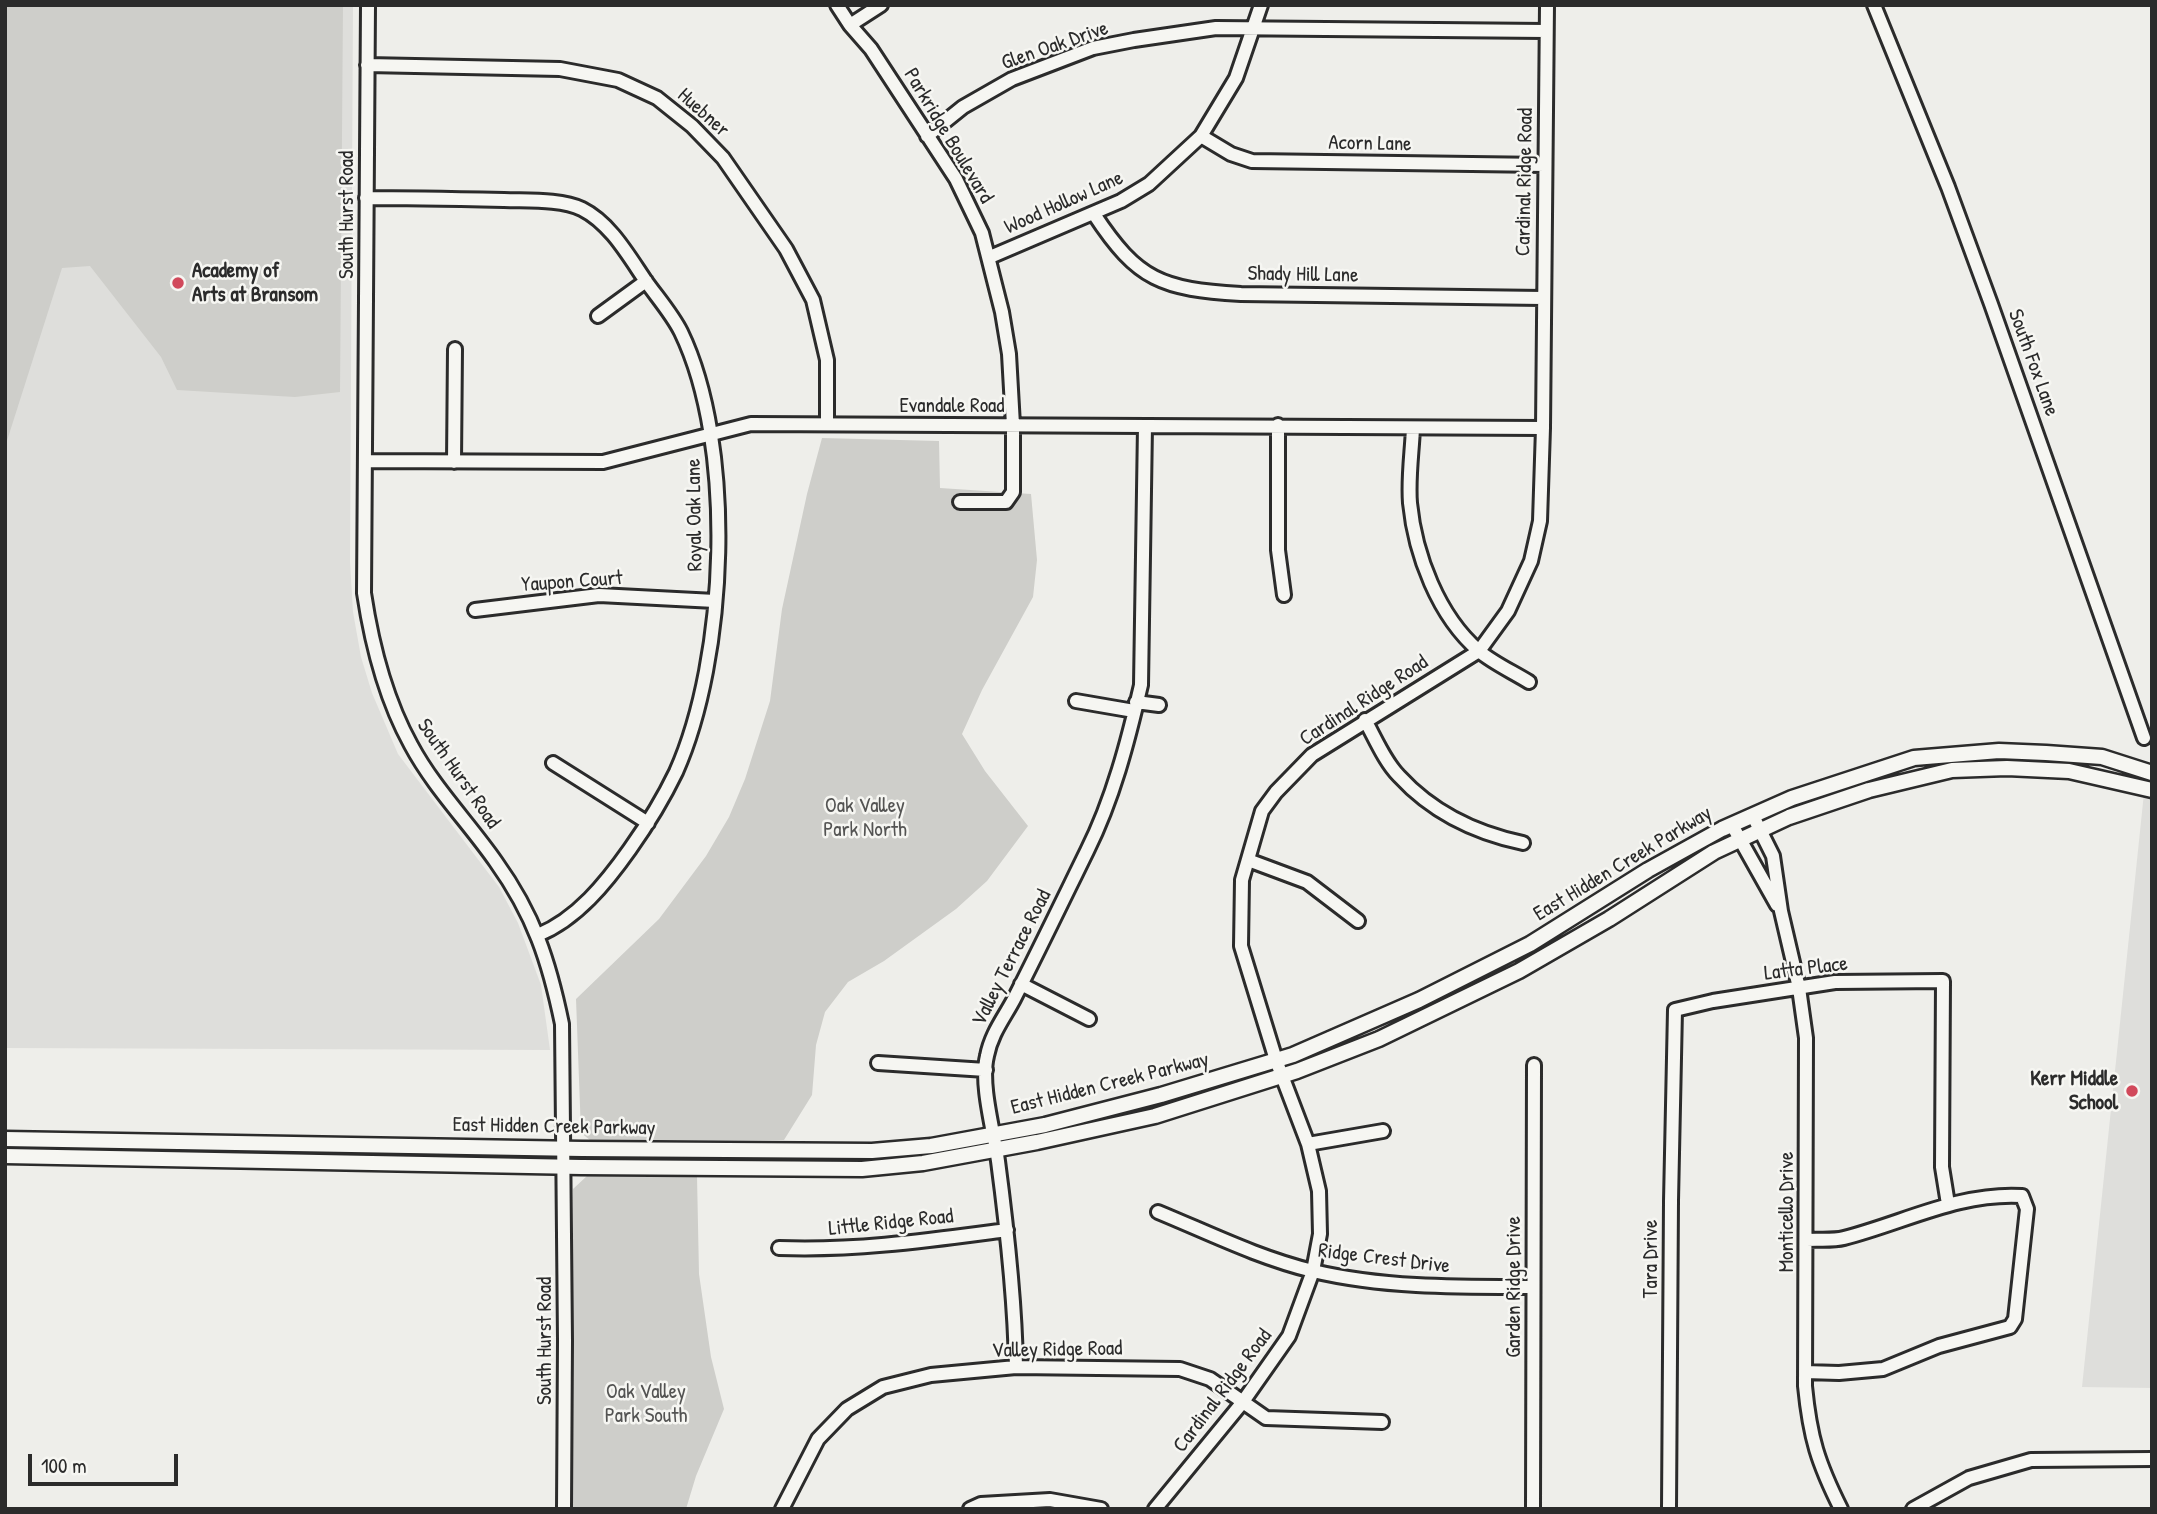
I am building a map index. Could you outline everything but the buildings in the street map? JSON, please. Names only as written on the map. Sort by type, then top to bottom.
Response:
[{"type":"main road","name":"East Hidden Creek Parkway","points":[[5,1139],[562,1149],[872,1151],[931,1146],[1045,1125],[1161,1095],[1276,1060],[1419,1000],[1530,944],[1648,870],[1732,825],[1792,798],[1914,758],[1999,751],[2046,753],[2102,757],[2152,773]]},
{"type":"main road","name":"East Hidden Creek Parkway","points":[[5,1156],[562,1167],[862,1169],[923,1163],[1155,1116],[1297,1071],[1379,1039],[1519,971],[1609,919],[1714,852],[1788,817],[1869,790],[1952,770],[2007,768],[2069,771],[2152,790]]},
{"type":"street","name":"South Hurst Road","points":[[368,5],[364,593],[370,635],[380,673],[412,748],[497,863],[538,934],[552,975],[562,1024],[564,1509]]},
{"type":"street","name":"Parkridge Boulevard","points":[[837,5],[871,49],[956,179],[982,233],[990,257],[1009,355],[1013,492],[1006,502],[960,502]]},
{"type":"street","points":[[850,25],[881,5]]},
{"type":"street","name":"Wood Hollow Lane","points":[[990,257],[1121,201],[1149,184],[1201,136],[1236,78],[1261,5]]},
{"type":"street","name":"Cardinal Ridge Road","points":[[1155,1509],[1242,1403],[1289,1336],[1313,1271],[1320,1234],[1319,1191],[1308,1144],[1281,1075],[1241,946],[1241,880],[1262,811],[1276,792],[1312,755],[1479,651],[1508,611],[1531,561],[1540,521],[1543,428],[1547,5]]},
{"type":"street","name":"South Fox Lane","points":[[1874,5],[1992,304],[2144,738]]},
{"type":"street","name":"Glen Oak Drive","points":[[927,136],[962,107],[1012,79],[1093,48],[1216,28],[1546,31]]},
{"type":"street","name":"Huebner","points":[[367,65],[560,69],[618,80],[666,105],[692,126],[723,158],[786,249],[813,300],[827,360],[827,424]]},
{"type":"street","name":"Acorn Lane","points":[[1201,136],[1231,154],[1252,161],[1545,165]]},
{"type":"street","name":"Royal Oak Lane","points":[[366,198],[546,201],[582,209],[608,229],[680,331],[696,375],[711,433],[719,509],[715,601],[709,653],[696,711],[676,771],[648,822],[616,869],[567,920],[538,934]]},
{"type":"street","name":"Shady Hill Lane","points":[[1094,214],[1114,244],[1137,268],[1163,283],[1194,291],[1543,298]]},
{"type":"street","points":[[598,316],[646,281]]},
{"type":"street","points":[[454,462],[456,349]]},
{"type":"street","name":"Evandale Road","points":[[365,461],[603,462],[751,424],[1543,428]]},
{"type":"street","points":[[1278,425],[1278,550],[1284,595]]},
{"type":"street","name":"Valley Terrace Road","points":[[1016,1367],[1016,1321],[1007,1230],[986,1088],[986,1058],[993,1033],[1021,984],[1090,847],[1121,765],[1140,685],[1145,426]]},
{"type":"street","points":[[1413,428],[1410,499],[1413,527],[1431,583],[1445,609],[1479,651],[1529,682]]},
{"type":"street","name":"Yaupon Court","points":[[475,610],[599,595],[715,601]]},
{"type":"street","points":[[1076,701],[1135,707],[1159,705]]},
{"type":"street","points":[[1365,720],[1398,775],[1433,806],[1475,830],[1523,842]]},
{"type":"street","points":[[553,764],[648,822]]},
{"type":"street","name":"Monticello Drive","points":[[1753,816],[1773,856],[1806,1038],[1805,1372],[1809,1427],[1821,1469],[1841,1509]]},
{"type":"street","name":"Monticello Drive","points":[[1732,825],[1781,911]]},
{"type":"street","points":[[1248,860],[1307,882],[1358,921]]},
{"type":"street","name":"Latta Place","points":[[1675,1010],[1835,982],[1942,981],[1942,1167],[1948,1204]]},
{"type":"street","points":[[1021,984],[1089,1019]]},
{"type":"street","name":"Tara Drive","points":[[1669,1509],[1675,1010]]},
{"type":"street","points":[[878,1063],[986,1070]]},
{"type":"street","name":"Garden Ridge Drive","points":[[1533,1509],[1534,1065]]},
{"type":"street","points":[[1308,1144],[1383,1131]]},
{"type":"street","points":[[1805,1372],[1839,1373],[1883,1369],[1939,1346],[2010,1327],[2015,1319],[2026,1209],[2022,1196],[2003,1195],[1948,1204],[1841,1238],[1806,1240]]},
{"type":"street","name":"Ridge Crest Drive","points":[[1158,1212],[1262,1256],[1313,1271],[1420,1286],[1532,1287]]},
{"type":"street","name":"Little Ridge Road","points":[[779,1248],[822,1250],[912,1243],[1007,1230]]},
{"type":"street","name":"Valley Ridge Road","points":[[782,1509],[818,1439],[847,1409],[883,1387],[931,1374],[1016,1367],[1180,1369],[1210,1379],[1266,1418],[1382,1422]]},
{"type":"street","points":[[1913,1509],[1969,1478],[2031,1460],[2152,1459]]},
{"type":"street","points":[[970,1509],[981,1504],[1050,1500],[1101,1509]]},
{"type":"shaded area","name":"Academy of Arts at Bransom","points":[[5,5],[353,5],[350,562],[353,612],[361,657],[372,693],[398,754],[499,887],[518,923],[541,985],[550,1050],[5,1048]]},
{"type":"shaded area","name":"Kerr Middle School","points":[[2144,793],[2152,796],[2152,1388],[2082,1387]]},
{"type":"green space","points":[[5,5],[343,5],[340,392],[295,397],[177,390],[161,357],[90,266],[62,268],[5,447]]},
{"type":"green space","name":"Oak Valley Park North","points":[[822,438],[939,441],[940,488],[1031,494],[1037,560],[1033,597],[982,690],[962,734],[985,771],[1028,826],[987,881],[956,909],[884,961],[848,982],[825,1012],[816,1045],[812,1095],[784,1140],[590,1140],[581,1133],[576,999],[659,919],[706,856],[729,817],[745,779],[770,701],[782,609]]},
{"type":"green space","name":"Oak Valley Park South","points":[[588,1175],[697,1176],[699,1274],[711,1357],[724,1409],[696,1476],[686,1509],[572,1509],[573,1189]]},
{"type":"place","name":"Academy of Arts at Bransom","points":[[178,283]]},
{"type":"place","name":"Kerr Middle School","points":[[2132,1091]]}]
